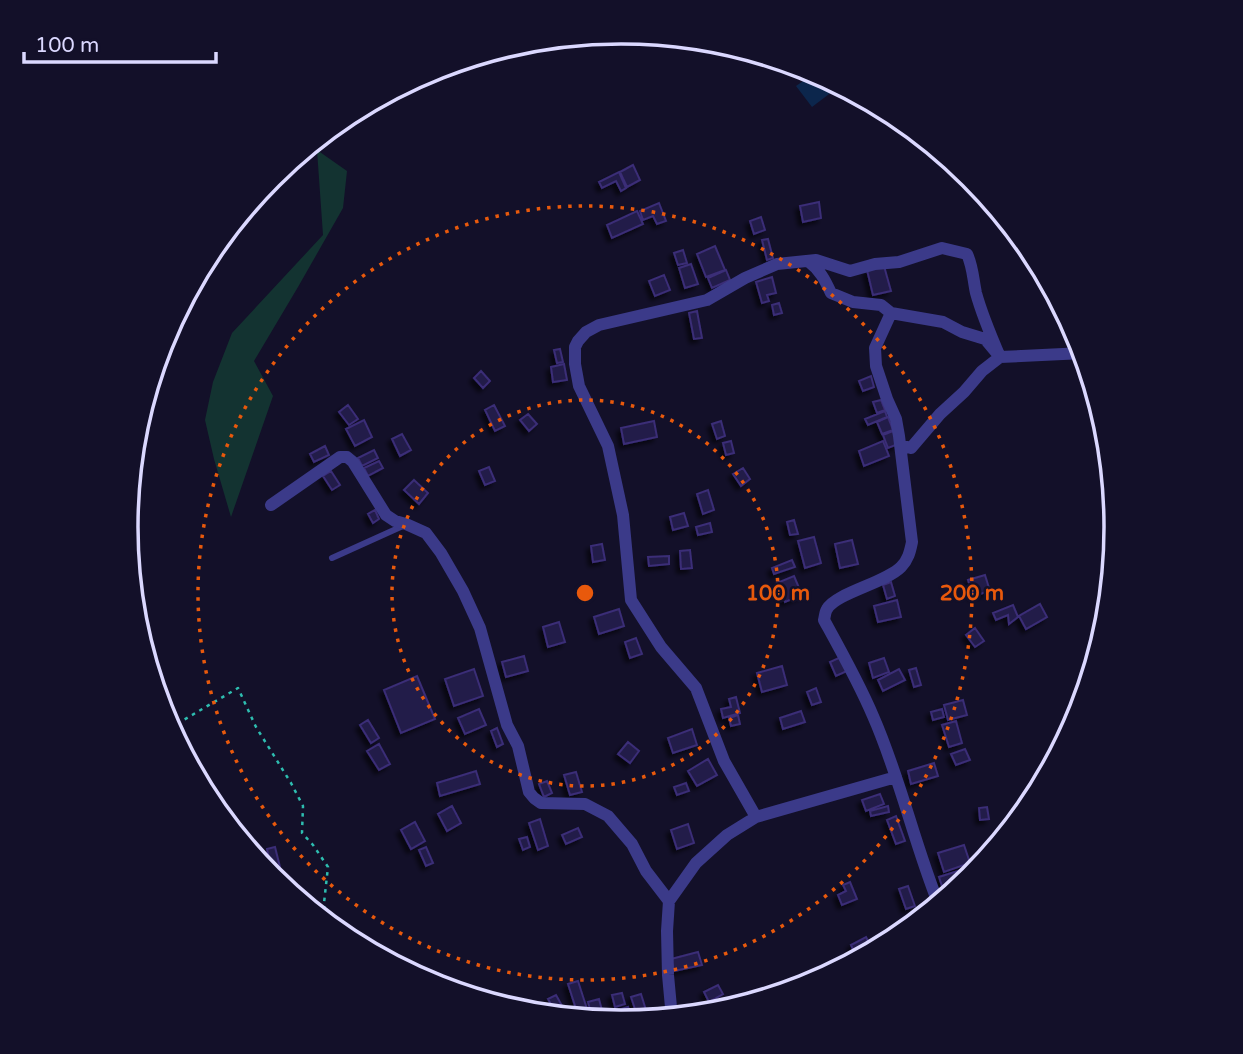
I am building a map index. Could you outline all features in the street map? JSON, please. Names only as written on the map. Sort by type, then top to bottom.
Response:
[{"type":"street","points":[[756,817],[724,761],[696,688],[661,647],[631,600],[623,515],[608,446],[579,386],[575,347],[586,332],[599,325],[707,300],[745,278],[777,264],[816,260],[850,271],[875,264],[898,262],[942,248],[967,254],[973,266],[975,288],[982,312],[1000,357]]},
{"type":"street","points":[[808,261],[817,268],[831,293],[853,302],[881,305],[891,313],[943,322],[962,332],[985,339],[1000,357]]},
{"type":"street","points":[[891,313],[875,348],[876,366],[896,419],[912,542],[909,555],[893,574],[833,602],[825,610],[824,620],[874,716],[935,894]]},
{"type":"street","points":[[901,445],[911,448],[982,371],[1000,357],[1072,354]]},
{"type":"street","points":[[271,505],[340,457],[346,457],[353,462],[386,515],[426,533],[463,591],[480,628],[507,725],[518,747],[529,792],[541,803],[584,804],[608,817],[632,844],[646,871],[669,901]]},
{"type":"street","points":[[671,1007],[667,931],[669,901],[696,863],[727,835],[756,817],[896,777]]},
{"type":"lane","points":[[332,558],[407,524]]},
{"type":"path","points":[[180,722],[238,688],[256,727],[303,806],[302,832],[328,867],[324,908]]},
{"type":"green space","points":[[319,151],[347,171],[343,208],[254,361],[273,396],[231,517],[205,420],[213,382],[232,333],[323,235]]},
{"type":"water","points":[[804,80],[831,92],[812,107],[796,86]]},
{"type":"building","points":[[633,165],[640,180],[627,187],[620,172]]},
{"type":"building","points":[[619,172],[626,188],[621,191],[616,181],[602,188],[599,182]]},
{"type":"building","points":[[819,202],[821,218],[803,222],[800,206]]},
{"type":"building","points":[[659,203],[666,221],[657,224],[653,216],[643,220],[640,211]]},
{"type":"building","points":[[637,211],[643,224],[612,238],[607,225]]},
{"type":"building","points":[[761,217],[765,230],[754,234],[750,221]]},
{"type":"building","points":[[768,239],[773,258],[767,260],[762,240]]},
{"type":"building","points":[[715,246],[725,270],[706,277],[697,254]]},
{"type":"building","points":[[683,250],[687,263],[678,265],[674,253]]},
{"type":"building","points":[[691,264],[698,284],[685,288],[679,268]]},
{"type":"building","points":[[884,266],[891,291],[873,295],[867,270]]},
{"type":"building","points":[[726,270],[730,280],[712,288],[708,278]]},
{"type":"building","points":[[664,275],[670,290],[655,296],[649,281]]},
{"type":"building","points":[[772,277],[776,293],[767,295],[769,301],[762,303],[756,282]]},
{"type":"building","points":[[779,303],[782,313],[774,315],[772,305]]},
{"type":"building","points":[[697,311],[702,338],[694,339],[689,313]]},
{"type":"building","points":[[560,349],[563,362],[557,363],[554,350]]},
{"type":"building","points":[[564,364],[567,380],[553,382],[551,367]]},
{"type":"building","points":[[481,371],[490,381],[483,388],[474,378]]},
{"type":"building","points":[[871,376],[874,387],[863,391],[859,381]]},
{"type":"building","points":[[881,400],[885,410],[877,413],[873,402]]},
{"type":"building","points":[[348,405],[358,419],[349,425],[339,412]]},
{"type":"building","points":[[494,405],[505,426],[495,431],[485,410]]},
{"type":"building","points":[[885,411],[887,417],[868,425],[865,419]]},
{"type":"building","points":[[528,414],[537,424],[529,431],[520,420]]},
{"type":"building","points":[[888,417],[893,430],[882,434],[877,422]]},
{"type":"building","points":[[364,420],[372,437],[355,446],[346,429]]},
{"type":"building","points":[[654,421],[657,437],[624,444],[621,428]]},
{"type":"building","points":[[721,421],[725,436],[717,439],[712,424]]},
{"type":"building","points":[[893,431],[898,444],[888,448],[883,435]]},
{"type":"building","points":[[402,434],[411,450],[400,456],[392,439]]},
{"type":"building","points":[[731,441],[734,453],[726,455],[723,443]]},
{"type":"building","points":[[883,441],[889,456],[864,466],[859,451]]},
{"type":"building","points":[[325,446],[329,455],[314,462],[310,454]]},
{"type":"building","points":[[374,450],[378,458],[362,466],[358,458]]},
{"type":"building","points":[[379,461],[383,468],[368,476],[364,468]]},
{"type":"building","points":[[489,467],[495,481],[485,485],[479,471]]},
{"type":"building","points":[[743,468],[750,479],[741,486],[733,474]]},
{"type":"building","points":[[331,471],[340,485],[332,490],[323,476]]},
{"type":"building","points":[[414,480],[428,493],[419,504],[404,490]]},
{"type":"building","points":[[708,490],[714,510],[703,514],[697,494]]},
{"type":"building","points":[[375,510],[379,519],[373,523],[368,514]]},
{"type":"building","points":[[684,513],[688,526],[673,530],[670,517]]},
{"type":"building","points":[[794,520],[798,534],[790,535],[787,522]]},
{"type":"building","points":[[710,523],[712,532],[698,535],[696,527]]},
{"type":"building","points":[[814,537],[821,563],[805,568],[798,541]]},
{"type":"building","points":[[852,540],[858,564],[840,568],[835,544]]},
{"type":"building","points":[[602,544],[605,560],[593,562],[591,546]]},
{"type":"building","points":[[690,550],[692,568],[681,569],[680,551]]},
{"type":"building","points":[[669,556],[669,564],[649,566],[648,557]]},
{"type":"building","points":[[792,560],[795,567],[774,574],[772,568]]},
{"type":"building","points":[[985,575],[990,591],[973,596],[968,580]]},
{"type":"building","points":[[794,576],[802,595],[785,602],[777,583]]},
{"type":"building","points":[[891,582],[895,596],[887,599],[883,585]]},
{"type":"building","points":[[897,600],[901,617],[878,622],[874,606]]},
{"type":"building","points":[[1040,604],[1047,617],[1026,629],[1019,616]]},
{"type":"building","points":[[1013,605],[1018,617],[1009,624],[1008,615],[996,620],[993,613]]},
{"type":"building","points":[[619,609],[624,626],[599,634],[594,617]]},
{"type":"building","points":[[559,622],[565,642],[548,647],[543,627]]},
{"type":"building","points":[[975,628],[984,641],[975,647],[966,635]]},
{"type":"building","points":[[636,638],[642,654],[630,658],[625,642]]},
{"type":"building","points":[[524,656],[528,671],[506,677],[502,662]]},
{"type":"building","points":[[841,657],[847,671],[836,676],[830,662]]},
{"type":"building","points":[[884,658],[889,672],[873,678],[869,663]]},
{"type":"building","points":[[782,666],[787,685],[762,692],[757,673]]},
{"type":"building","points":[[916,668],[921,685],[914,687],[909,670]]},
{"type":"building","points":[[474,669],[483,696],[454,706],[445,679]]},
{"type":"building","points":[[899,669],[905,680],[883,691],[878,680]]},
{"type":"building","points":[[417,676],[435,719],[401,733],[384,690]]},
{"type":"building","points":[[816,688],[821,702],[812,705],[807,692]]},
{"type":"building","points":[[736,697],[740,713],[723,718],[721,709],[731,707],[729,699]]},
{"type":"building","points":[[963,700],[967,715],[948,720],[944,705]]},
{"type":"building","points":[[479,709],[486,725],[465,734],[458,718]]},
{"type":"building","points":[[942,709],[944,717],[933,720],[931,712]]},
{"type":"building","points":[[801,711],[805,722],[783,729],[780,718]]},
{"type":"building","points":[[738,715],[740,724],[731,726],[729,718]]},
{"type":"building","points":[[368,720],[379,738],[371,743],[360,725]]},
{"type":"building","points":[[956,721],[962,743],[949,747],[942,725]]},
{"type":"building","points":[[497,728],[503,744],[497,747],[491,731]]},
{"type":"building","points":[[692,729],[697,745],[673,753],[668,738]]},
{"type":"building","points":[[628,742],[639,751],[630,763],[618,754]]},
{"type":"building","points":[[379,744],[390,764],[379,770],[367,751]]},
{"type":"building","points":[[965,749],[970,760],[956,765],[951,754]]},
{"type":"building","points":[[708,759],[717,775],[697,786],[688,771]]},
{"type":"building","points":[[934,763],[938,776],[911,784],[908,771]]},
{"type":"building","points":[[476,771],[480,784],[440,796],[437,783]]},
{"type":"building","points":[[576,772],[582,792],[570,795],[564,775]]},
{"type":"building","points":[[547,781],[552,793],[544,797],[539,784]]},
{"type":"building","points":[[686,783],[689,791],[677,795],[674,787]]},
{"type":"building","points":[[880,794],[884,804],[866,811],[862,800]]},
{"type":"building","points":[[452,806],[461,823],[447,831],[438,814]]},
{"type":"building","points":[[888,806],[889,812],[871,816],[870,811]]},
{"type":"building","points":[[987,807],[989,819],[980,820],[979,808]]},
{"type":"building","points":[[896,816],[905,841],[896,844],[887,820]]},
{"type":"building","points":[[540,819],[548,846],[538,850],[529,823]]},
{"type":"building","points":[[415,822],[425,841],[411,849],[401,830]]},
{"type":"building","points":[[688,824],[694,843],[677,849],[671,830]]},
{"type":"building","points":[[578,828],[582,837],[566,844],[562,835]]},
{"type":"building","points":[[527,837],[530,847],[523,850],[519,839]]},
{"type":"building","points":[[964,845],[970,862],[944,872],[938,853]]},
{"type":"building","points":[[275,847],[280,867],[269,857],[267,849]]},
{"type":"building","points":[[426,847],[433,863],[426,866],[419,850]]},
{"type":"building","points":[[961,870],[942,886],[939,877]]},
{"type":"building","points":[[850,882],[857,899],[842,905],[838,895],[846,891],[843,885]]},
{"type":"building","points":[[908,886],[915,906],[906,909],[899,889]]},
{"type":"building","points":[[866,937],[869,942],[854,951],[851,945]]},
{"type":"building","points":[[698,952],[702,965],[674,971],[671,959]]},
{"type":"building","points":[[578,981],[587,1009],[576,1008],[568,984]]},
{"type":"building","points":[[718,985],[723,994],[709,1002],[704,992]]},
{"type":"building","points":[[622,993],[625,1004],[615,1007],[612,995]]},
{"type":"building","points":[[641,994],[646,1009],[635,1010],[631,997]]},
{"type":"building","points":[[556,995],[562,1006],[551,1005],[548,999]]},
{"type":"building","points":[[599,999],[602,1009],[590,1009],[588,1002]]}]
